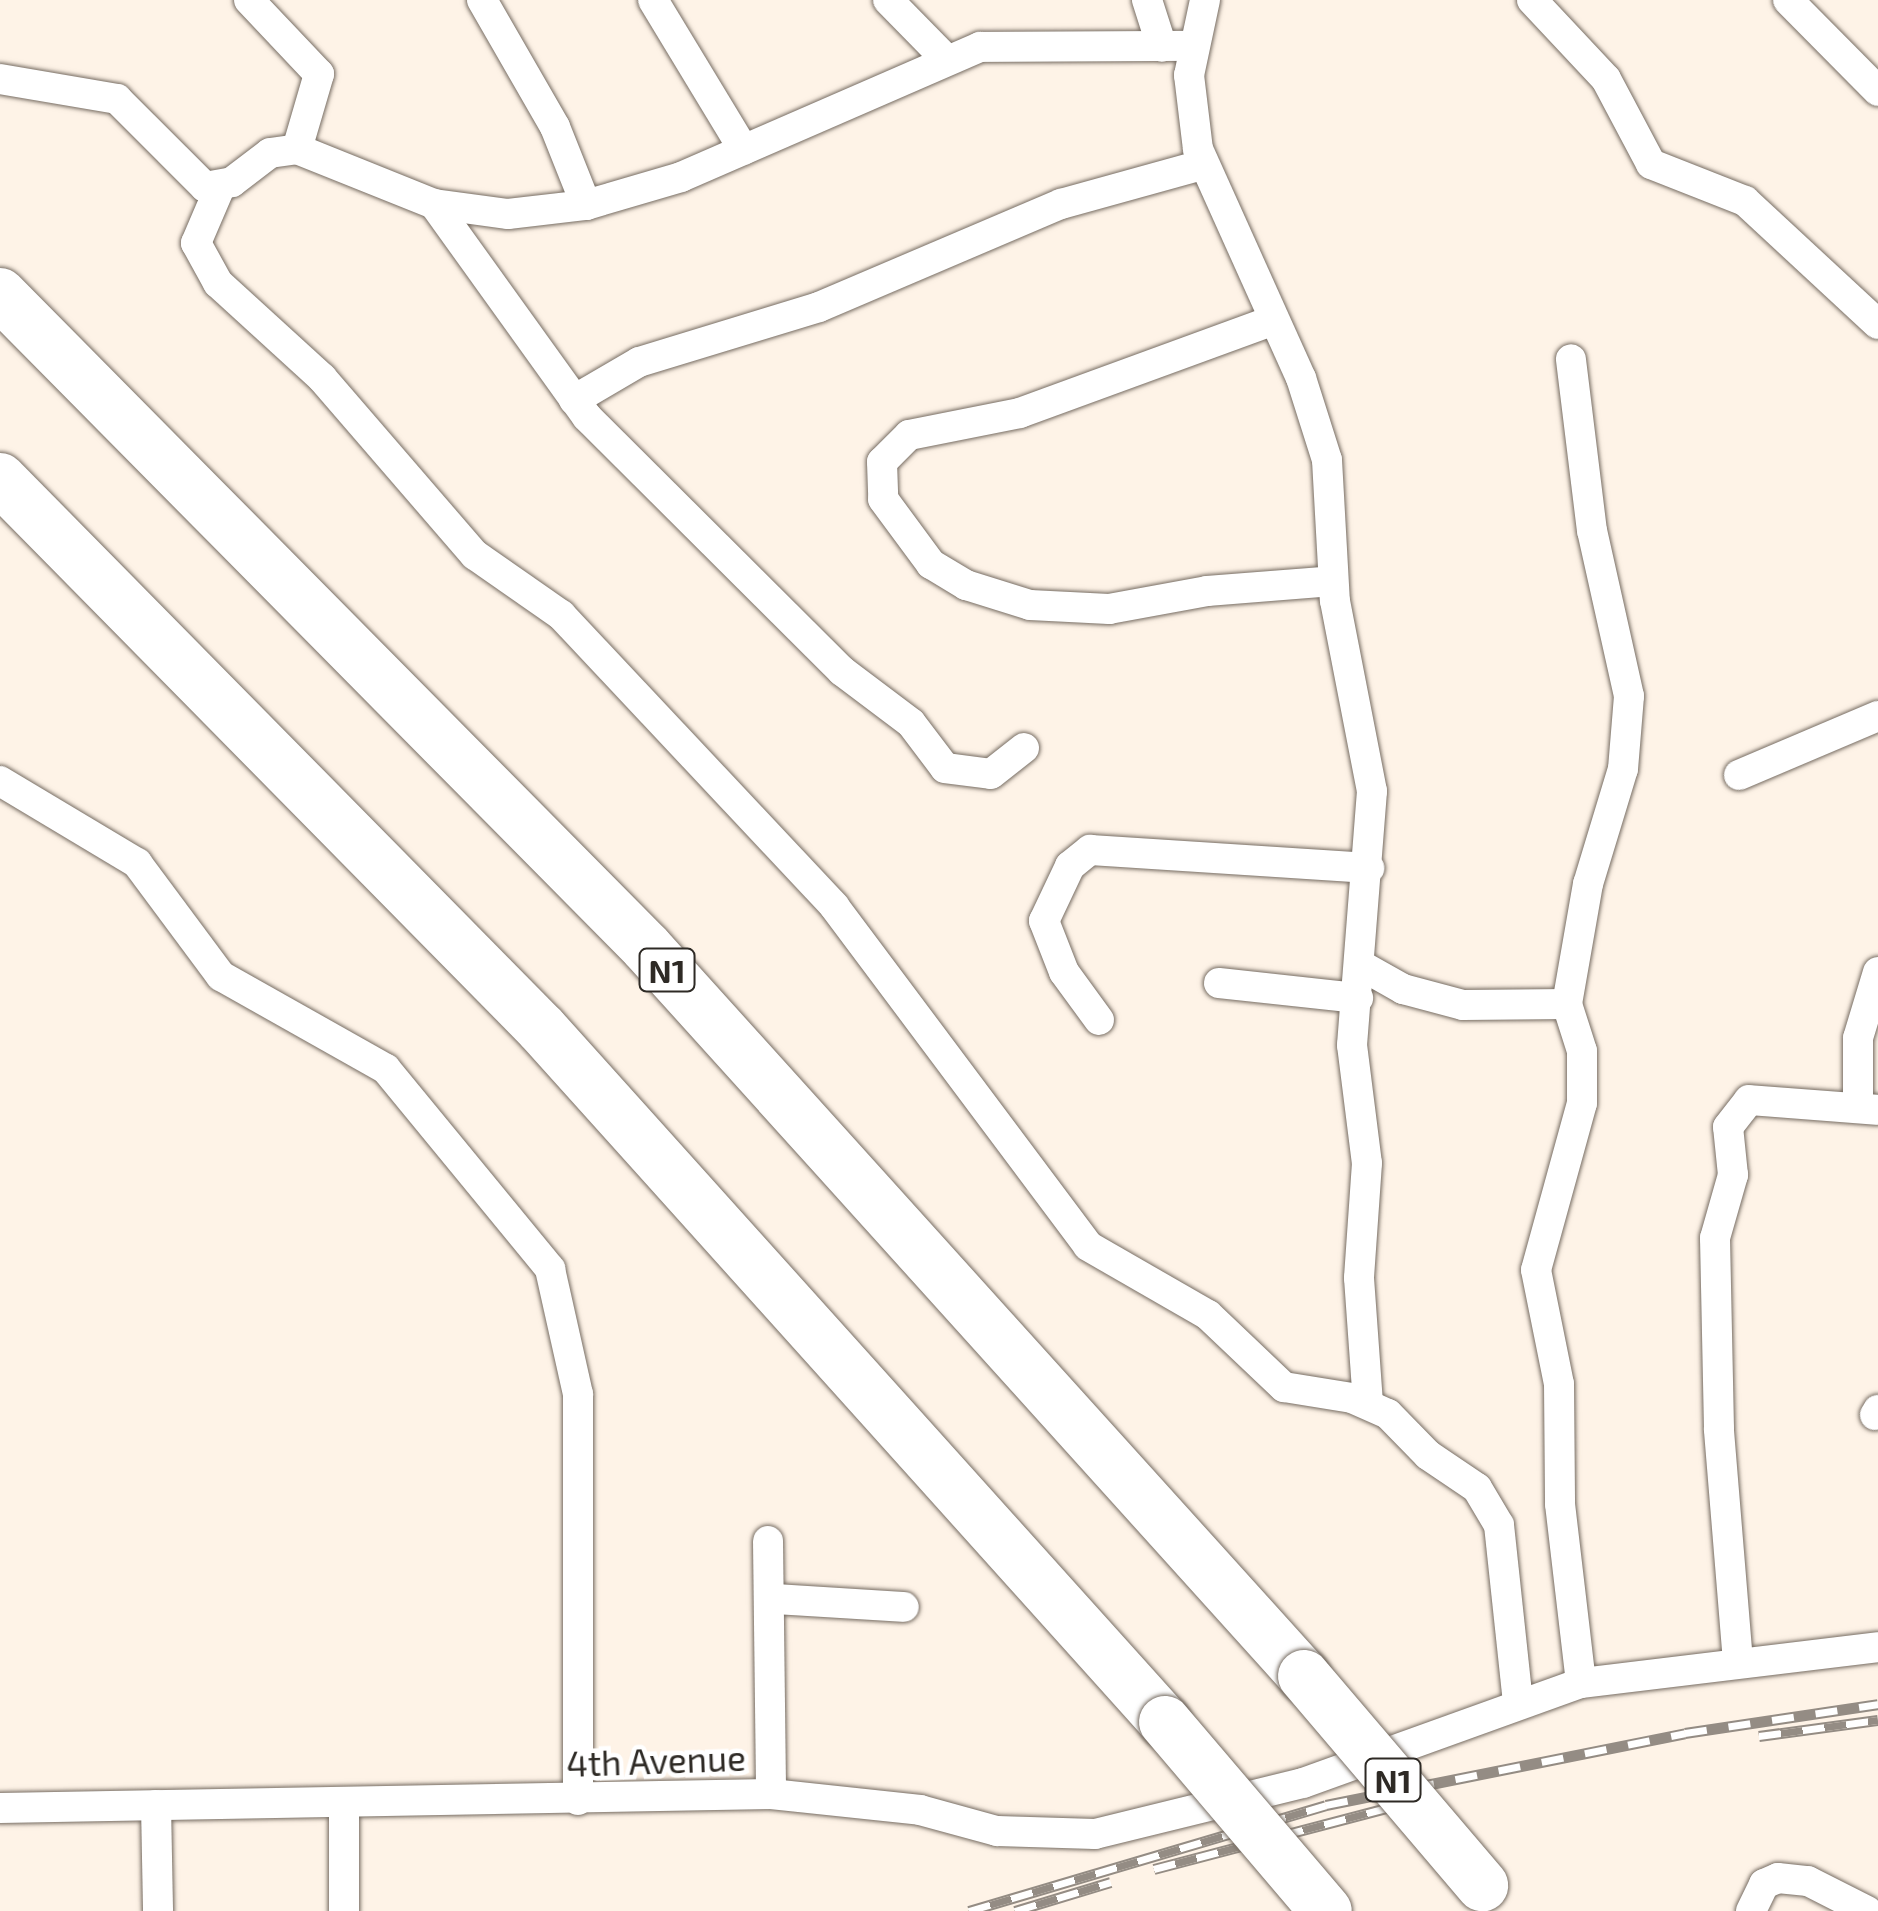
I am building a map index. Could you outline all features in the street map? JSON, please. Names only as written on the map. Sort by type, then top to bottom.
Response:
[{"type":"highway","name":"N1","points":[[0,294],[646,947],[1304,1676],[1492,1898]]},
{"type":"highway","points":[[0,479],[541,1028],[1165,1722],[1326,1911]]},
{"type":"street","points":[[248,0],[319,74],[297,149]]},
{"type":"street","points":[[482,0],[555,128],[586,205]]},
{"type":"street","points":[[653,0],[744,150]]},
{"type":"street","points":[[888,0],[946,58]]},
{"type":"street","points":[[1147,0],[1162,47]]},
{"type":"street","points":[[1205,0],[1189,75],[1202,165],[1274,320],[1326,460],[1333,581],[1372,792],[1361,982],[1352,1045],[1367,1163],[1358,1278],[1368,1404]]},
{"type":"street","points":[[1532,0],[1606,78],[1651,164],[1745,200],[1878,324]]},
{"type":"street","points":[[1788,0],[1878,91]]},
{"type":"street","points":[[1194,46],[1016,44],[946,58],[744,150],[586,205],[508,214],[434,204],[297,149],[270,153],[220,188],[196,243],[218,282],[322,378],[475,555],[562,615],[834,906],[1088,1246],[1208,1315],[1284,1386],[1368,1404],[1494,1508],[1518,1702]]},
{"type":"street","points":[[0,80],[117,99],[194,179],[220,188]]},
{"type":"street","points":[[574,400],[639,362],[819,307],[1060,204],[1202,165]]},
{"type":"street","points":[[434,204],[574,400],[842,671],[911,722],[945,768],[992,774],[1024,748]]},
{"type":"street","points":[[1274,320],[1020,414],[909,435],[882,462],[883,499],[931,564],[966,585],[1030,604],[1109,610],[1333,581]]},
{"type":"street","points":[[1572,360],[1592,531],[1629,696],[1623,769],[1588,884],[1567,1004],[1582,1051],[1582,1104],[1536,1270],[1560,1384],[1560,1504],[1581,1683]]},
{"type":"street","points":[[1739,775],[1878,716]]},
{"type":"street","points":[[0,780],[137,863],[221,976],[386,1069],[550,1268],[578,1394],[578,1800]]},
{"type":"street","points":[[1099,1020],[1064,972],[1044,920],[1062,879],[1090,850],[1369,868]]},
{"type":"street","points":[[1738,1662],[1719,1429],[1715,1238],[1734,1175],[1728,1127],[1749,1100],[1868,1109],[1858,1038],[1878,972]]},
{"type":"street","points":[[1219,983],[1361,982],[1463,1005],[1567,1004]]},
{"type":"street","points":[[768,1541],[774,1598],[771,1794]]},
{"type":"street","points":[[774,1598],[904,1607]]},
{"type":"street","name":"4th Avenue","points":[[3,1812],[156,1805],[771,1794],[920,1810],[997,1832],[1095,1834],[1303,1783],[1450,1736],[1518,1702],[1581,1683],[1878,1646]]},
{"type":"street","points":[[344,1803],[344,1911]]},
{"type":"street","points":[[156,1805],[158,1911]]},
{"type":"street","points":[[1751,1911],[1764,1884],[1778,1878],[1808,1882],[1867,1911]]},
{"type":"railway","points":[[969,1911],[1326,1805],[1685,1733],[1878,1704]]},
{"type":"railway","points":[[1759,1736],[1878,1720]]},
{"type":"railway","points":[[1154,1869],[1391,1807]]},
{"type":"railway","points":[[1015,1911],[1111,1882]]}]
